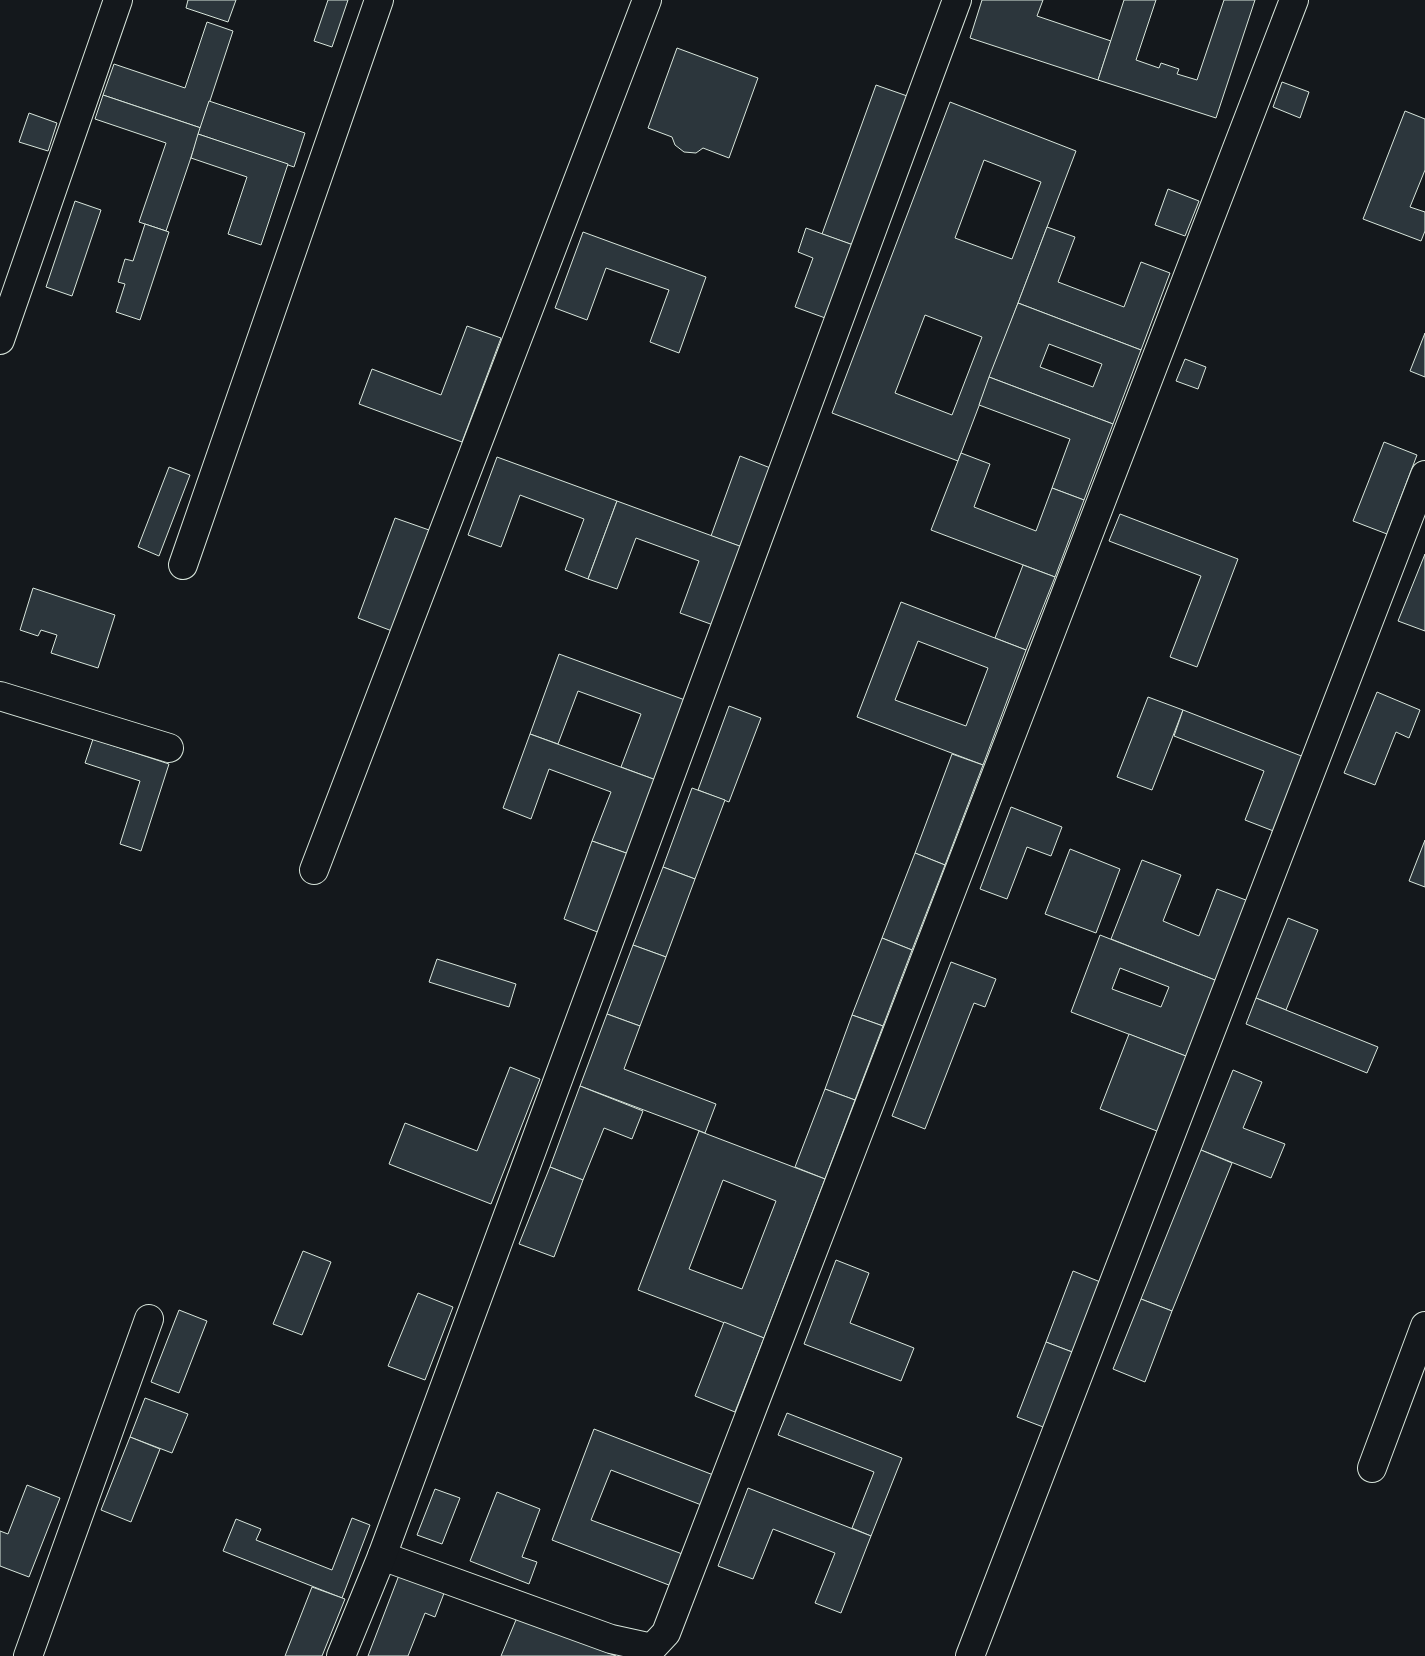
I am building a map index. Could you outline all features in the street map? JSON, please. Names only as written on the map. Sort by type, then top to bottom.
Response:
[{"type":"street","points":[[0,340],[118,0]]},
{"type":"street","points":[[183,565],[379,0]]},
{"type":"street","points":[[314,870],[647,0]]},
{"type":"street","points":[[342,1656],[382,1556],[957,0]]},
{"type":"street","points":[[382,1556],[611,1639],[652,1648],[666,1633],[1294,0]]},
{"type":"street","points":[[970,1656],[1425,475]]},
{"type":"street","points":[[0,696],[169,748]]},
{"type":"street","points":[[28,1656],[149,1318]]},
{"type":"street","points":[[1372,1468],[1425,1326]]},
{"type":"building","points":[[188,0],[236,0],[228,22],[186,8]]},
{"type":"building","points":[[328,0],[348,0],[332,47],[314,41]]},
{"type":"building","points":[[982,0],[1043,0],[1037,16],[1111,41],[1098,80],[970,38]]},
{"type":"building","points":[[1124,0],[1156,0],[1136,60],[1159,68],[1161,63],[1179,69],[1177,74],[1197,80],[1224,0],[1255,0],[1216,118],[1098,80]]},
{"type":"building","points":[[207,22],[233,31],[201,128],[103,95],[114,64],[185,88]]},
{"type":"building","points":[[677,48],[758,78],[729,158],[703,148],[696,153],[684,152],[675,145],[672,137],[648,128]]},
{"type":"building","points":[[1282,82],[1309,92],[1300,118],[1273,107]]},
{"type":"building","points":[[876,85],[910,97],[856,246],[822,234]]},
{"type":"building","points":[[103,95],[201,128],[166,231],[139,222],[166,143],[95,119]]},
{"type":"building","points":[[209,101],[305,133],[294,167],[198,134]]},
{"type":"building","points":[[950,102],[1076,151],[958,461],[832,413]],"holes":[[[984,160],[1041,182],[1012,259],[955,238]],[[925,315],[982,337],[952,415],[895,393]]]},
{"type":"building","points":[[1405,111],[1425,119],[1425,170],[1410,207],[1425,212],[1425,231],[1421,241],[1363,219]]},
{"type":"building","points":[[29,113],[57,123],[48,151],[19,142]]},
{"type":"building","points":[[198,134],[288,164],[261,245],[228,234],[247,177],[191,158]]},
{"type":"building","points":[[1168,189],[1199,201],[1185,236],[1155,225]]},
{"type":"building","points":[[75,201],[101,210],[72,296],[46,287]]},
{"type":"building","points":[[145,224],[169,232],[140,320],[116,312],[125,284],[118,282],[125,259],[133,261]]},
{"type":"building","points":[[1047,227],[1075,237],[1058,282],[1124,307],[1141,262],[1170,273],[1141,350],[1018,303]]},
{"type":"building","points":[[806,228],[856,246],[828,319],[795,307],[813,258],[798,252]]},
{"type":"building","points":[[583,232],[706,277],[679,353],[650,342],[669,290],[606,268],[587,320],[555,308]]},
{"type":"building","points":[[1018,303],[1141,350],[1113,424],[989,377]],"holes":[[[1049,344],[1102,364],[1093,387],[1040,367]]]},
{"type":"building","points":[[467,326],[501,338],[462,442],[359,404],[372,369],[441,395]]},
{"type":"building","points":[[1425,333],[1425,377],[1410,371]]},
{"type":"building","points":[[1185,359],[1206,367],[1198,389],[1176,381]]},
{"type":"building","points":[[989,377],[1113,424],[1084,500],[1052,488],[1070,439],[979,405]]},
{"type":"building","points":[[1384,442],[1417,455],[1387,534],[1353,521]]},
{"type":"building","points":[[961,453],[990,464],[974,507],[1036,531],[1052,488],[1084,500],[1055,577],[931,530]]},
{"type":"building","points":[[740,456],[773,469],[745,548],[711,536]]},
{"type":"building","points":[[497,457],[617,501],[588,579],[565,570],[584,519],[520,495],[501,547],[468,535]]},
{"type":"building","points":[[169,467],[190,475],[159,556],[138,547]]},
{"type":"building","points":[[617,501],[745,548],[716,626],[680,613],[699,561],[636,538],[617,589],[588,579]]},
{"type":"building","points":[[1120,514],[1238,559],[1197,667],[1170,657],[1201,576],[1109,541]]},
{"type":"building","points":[[395,518],[429,530],[392,631],[358,618]]},
{"type":"building","points":[[1425,554],[1425,631],[1398,621]]},
{"type":"building","points":[[1023,565],[1055,577],[1026,650],[995,638]]},
{"type":"building","points":[[33,588],[115,615],[98,668],[51,653],[57,635],[41,630],[38,636],[20,630]]},
{"type":"building","points":[[901,602],[1026,650],[983,765],[857,717]],"holes":[[[918,641],[988,668],[966,726],[895,700]]]},
{"type":"building","points":[[559,654],[685,700],[656,780],[621,767],[641,714],[578,691],[558,744],[530,734]]},
{"type":"building","points":[[1377,692],[1420,710],[1409,738],[1396,732],[1375,785],[1344,773]]},
{"type":"building","points":[[1148,697],[1183,710],[1152,790],[1117,777]]},
{"type":"building","points":[[729,706],[761,718],[729,802],[698,790]]},
{"type":"building","points":[[1183,710],[1304,757],[1276,832],[1245,820],[1264,771],[1174,736]]},
{"type":"building","points":[[530,734],[656,780],[629,854],[592,841],[611,792],[549,769],[531,819],[503,808]]},
{"type":"building","points":[[93,739],[169,764],[141,851],[120,844],[140,781],[85,763]]},
{"type":"building","points":[[952,754],[983,765],[945,865],[915,853]]},
{"type":"building","points":[[692,788],[725,800],[695,879],[663,867]]},
{"type":"building","points":[[1011,807],[1062,827],[1051,856],[1027,847],[1007,899],[980,889]]},
{"type":"building","points":[[1425,840],[1425,887],[1409,881]]},
{"type":"building","points":[[592,841],[629,854],[600,933],[564,919]]},
{"type":"building","points":[[1070,849],[1120,869],[1096,933],[1045,914]]},
{"type":"building","points":[[915,853],[945,865],[912,950],[882,938]]},
{"type":"building","points":[[1142,860],[1181,875],[1163,921],[1199,936],[1217,889],[1251,902],[1220,982],[1111,939]]},
{"type":"building","points":[[663,867],[695,879],[666,957],[633,945]]},
{"type":"building","points":[[1288,918],[1318,930],[1286,1010],[1256,998]]},
{"type":"building","points":[[1100,935],[1220,982],[1191,1058],[1071,1012]],"holes":[[[1120,968],[1169,987],[1161,1007],[1112,989]]]},
{"type":"building","points":[[882,938],[912,950],[883,1026],[852,1015]]},
{"type":"building","points":[[633,945],[666,957],[640,1026],[607,1014]]},
{"type":"building","points":[[437,959],[516,984],[509,1007],[429,982]]},
{"type":"building","points":[[951,962],[996,979],[985,1007],[974,1003],[925,1129],[892,1116]]},
{"type":"building","points":[[1256,998],[1378,1047],[1367,1073],[1246,1024]]},
{"type":"building","points":[[607,1014],[640,1026],[624,1069],[716,1104],[705,1133],[580,1086]]},
{"type":"building","points":[[852,1015],[883,1026],[855,1100],[825,1089]]},
{"type":"building","points":[[1129,1034],[1191,1058],[1162,1133],[1100,1109]]},
{"type":"building","points":[[510,1067],[540,1079],[491,1204],[389,1164],[405,1123],[477,1151]]},
{"type":"building","points":[[1233,1070],[1262,1082],[1243,1128],[1285,1144],[1271,1178],[1201,1150]]},
{"type":"building","points":[[580,1086],[643,1111],[632,1139],[604,1128],[583,1180],[550,1167]]},
{"type":"building","points":[[825,1089],[855,1100],[825,1179],[795,1167]]},
{"type":"building","points":[[699,1131],[825,1179],[764,1338],[638,1290]],"holes":[[[723,1180],[776,1201],[742,1289],[689,1269]]]},
{"type":"building","points":[[1201,1150],[1232,1163],[1172,1311],[1141,1299]]},
{"type":"building","points":[[550,1167],[583,1180],[554,1257],[519,1244]]},
{"type":"building","points":[[303,1251],[331,1262],[302,1335],[273,1324]]},
{"type":"building","points":[[836,1260],[869,1273],[850,1323],[914,1348],[901,1381],[804,1344]]},
{"type":"building","points":[[1073,1271],[1108,1285],[1080,1355],[1046,1342]]},
{"type":"building","points":[[418,1293],[453,1307],[425,1380],[388,1366]]},
{"type":"building","points":[[1141,1299],[1172,1311],[1145,1382],[1113,1369]]},
{"type":"building","points":[[179,1310],[207,1321],[179,1393],[151,1382]]},
{"type":"building","points":[[724,1322],[764,1338],[735,1412],[695,1396]]},
{"type":"building","points":[[1046,1342],[1080,1355],[1051,1430],[1017,1417]]},
{"type":"building","points":[[145,1398],[188,1414],[172,1453],[130,1437]]},
{"type":"building","points":[[787,1413],[902,1458],[871,1536],[852,1528],[874,1472],[778,1435]]},
{"type":"building","points":[[594,1429],[716,1476],[704,1506],[611,1470],[591,1520],[685,1555],[674,1587],[552,1540]]},
{"type":"building","points":[[130,1437],[160,1449],[131,1522],[101,1510]]},
{"type":"building","points":[[27,1485],[60,1498],[29,1577],[0,1566],[0,1531],[8,1534]]},
{"type":"building","points":[[748,1488],[871,1536],[841,1613],[815,1603],[835,1553],[773,1529],[753,1579],[718,1566]]},
{"type":"building","points":[[435,1489],[460,1498],[442,1544],[417,1535]]},
{"type":"building","points":[[497,1492],[540,1509],[522,1557],[537,1562],[529,1584],[470,1561]]},
{"type":"building","points":[[352,1518],[370,1525],[342,1598],[223,1551],[236,1519],[261,1529],[256,1540],[332,1570]]},
{"type":"building","points":[[401,1570],[446,1588],[435,1617],[425,1613],[408,1656],[368,1656]]},
{"type":"building","points":[[312,1587],[345,1599],[322,1656],[285,1656]]},
{"type":"building","points":[[518,1615],[616,1656],[501,1656]]}]
